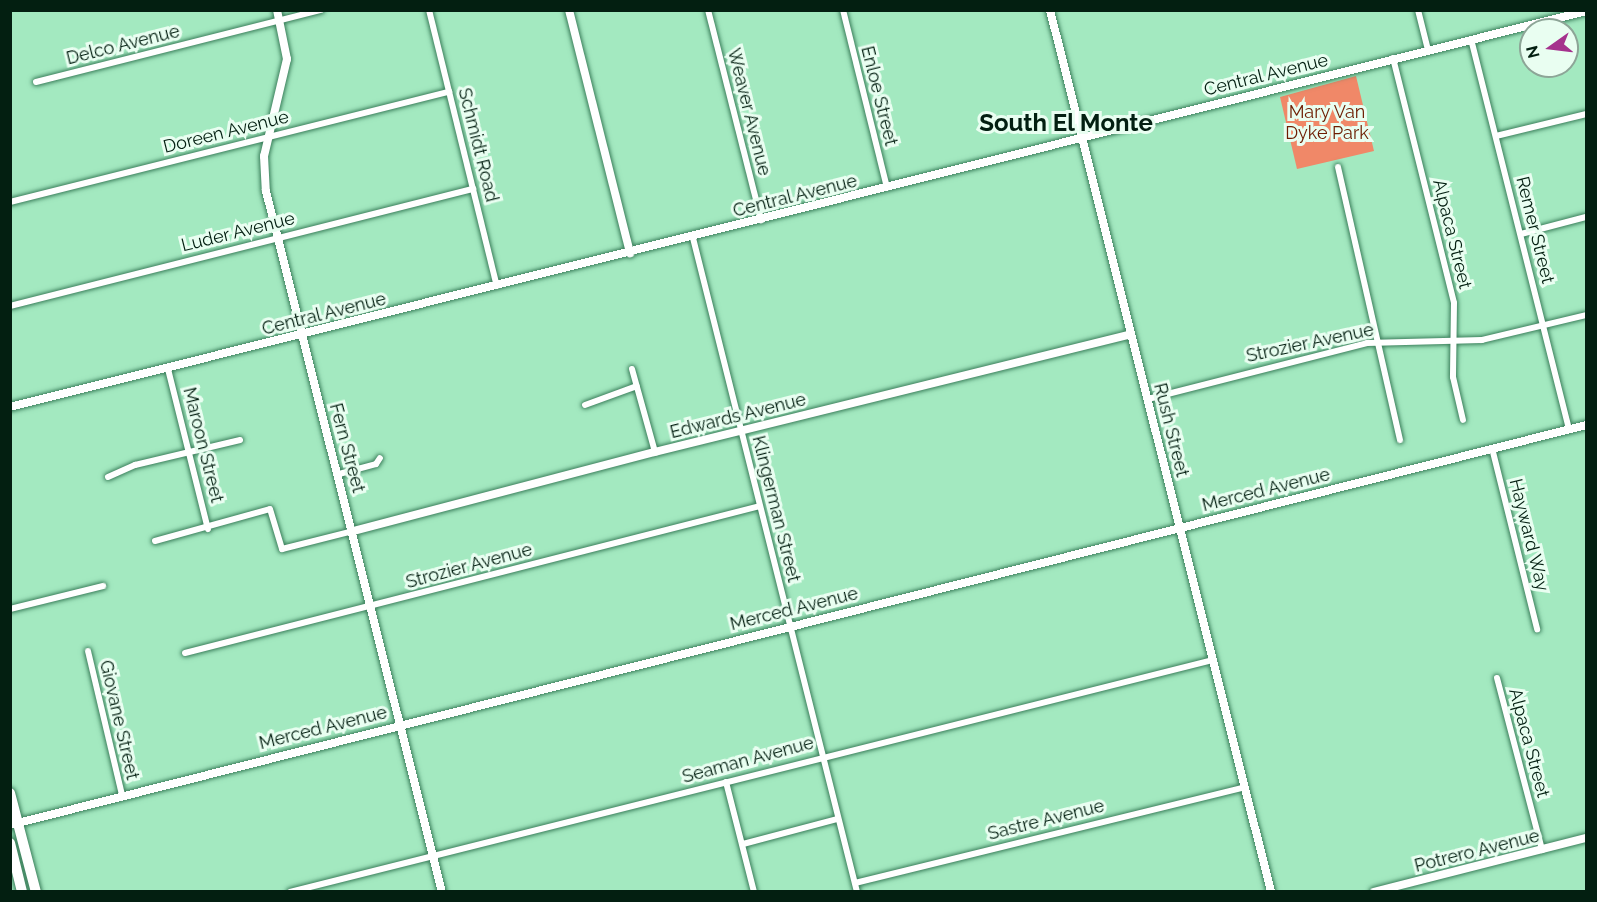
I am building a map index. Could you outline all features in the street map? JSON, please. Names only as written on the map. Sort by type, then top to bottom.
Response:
[{"type":"main road","points":[[10,793],[14,824],[36,891]]},
{"type":"main road","points":[[10,843],[22,891]]},
{"type":"street","name":"Fern Street","points":[[277,10],[286,50],[285,75],[269,137],[263,173],[442,891]]},
{"type":"street","name":"Delco Avenue","points":[[36,82],[321,10]]},
{"type":"street","name":"Schmidt Road","points":[[429,10],[497,287]]},
{"type":"street","points":[[569,10],[630,253]]},
{"type":"street","name":"Weaver Avenue","points":[[708,10],[761,220]]},
{"type":"street","name":"Enloe Street","points":[[843,10],[887,188]]},
{"type":"street","name":"Rush Street","points":[[1050,10],[1271,891]]},
{"type":"street","points":[[1418,10],[1428,50]]},
{"type":"street","name":"Central Avenue","points":[[10,408],[693,238],[1561,14],[1587,11]]},
{"type":"street","name":"Remer Street","points":[[1471,39],[1569,429]]},
{"type":"street","name":"Alpaca Street","points":[[1393,58],[1454,303],[1453,377],[1463,420]]},
{"type":"street","name":"Doreen Avenue","points":[[10,202],[449,92]]},
{"type":"street","points":[[1496,136],[1587,114]]},
{"type":"street","points":[[1338,167],[1400,440]]},
{"type":"street","name":"Luder Avenue","points":[[10,306],[473,189]]},
{"type":"street","points":[[1521,234],[1587,217]]},
{"type":"street","name":"Klingerman Street","points":[[693,238],[837,819],[857,891]]},
{"type":"street","name":"Strozier Avenue","points":[[1148,399],[1378,342],[1454,344],[1587,315]]},
{"type":"street","name":"Edwards Avenue","points":[[353,531],[655,452],[1131,334]]},
{"type":"street","name":"Maroon Street","points":[[168,369],[208,529]]},
{"type":"street","points":[[632,369],[655,452]]},
{"type":"street","points":[[585,405],[637,386]]},
{"type":"street","name":"Merced Avenue","points":[[14,824],[1587,425]]},
{"type":"street","points":[[108,477],[124,468],[240,440]]},
{"type":"street","name":"Hayward Way","points":[[1492,448],[1537,629]]},
{"type":"street","points":[[339,474],[375,464],[380,458]]},
{"type":"street","name":"Strozier Avenue","points":[[185,653],[760,506]]},
{"type":"street","points":[[155,541],[208,529],[270,509],[282,549],[353,531]]},
{"type":"street","points":[[10,609],[103,586]]},
{"type":"street","name":"Giovane Street","points":[[88,651],[122,795]]},
{"type":"street","name":"Seaman Avenue","points":[[290,891],[822,756],[1213,660]]},
{"type":"street","name":"Alpaca Street","points":[[1497,678],[1542,850]]},
{"type":"street","points":[[726,782],[754,891]]},
{"type":"street","name":"Sastre Avenue","points":[[855,883],[1245,787]]},
{"type":"street","points":[[743,844],[837,819]]},
{"type":"street","name":"Potrero Avenue","points":[[1374,891],[1587,838]]},
{"type":"green space","name":"Mary Van Dyke Park","points":[[1356,76],[1374,151],[1297,169],[1280,97]]},
{"type":"district","name":"South El Monte","points":[[1066,123]]}]
